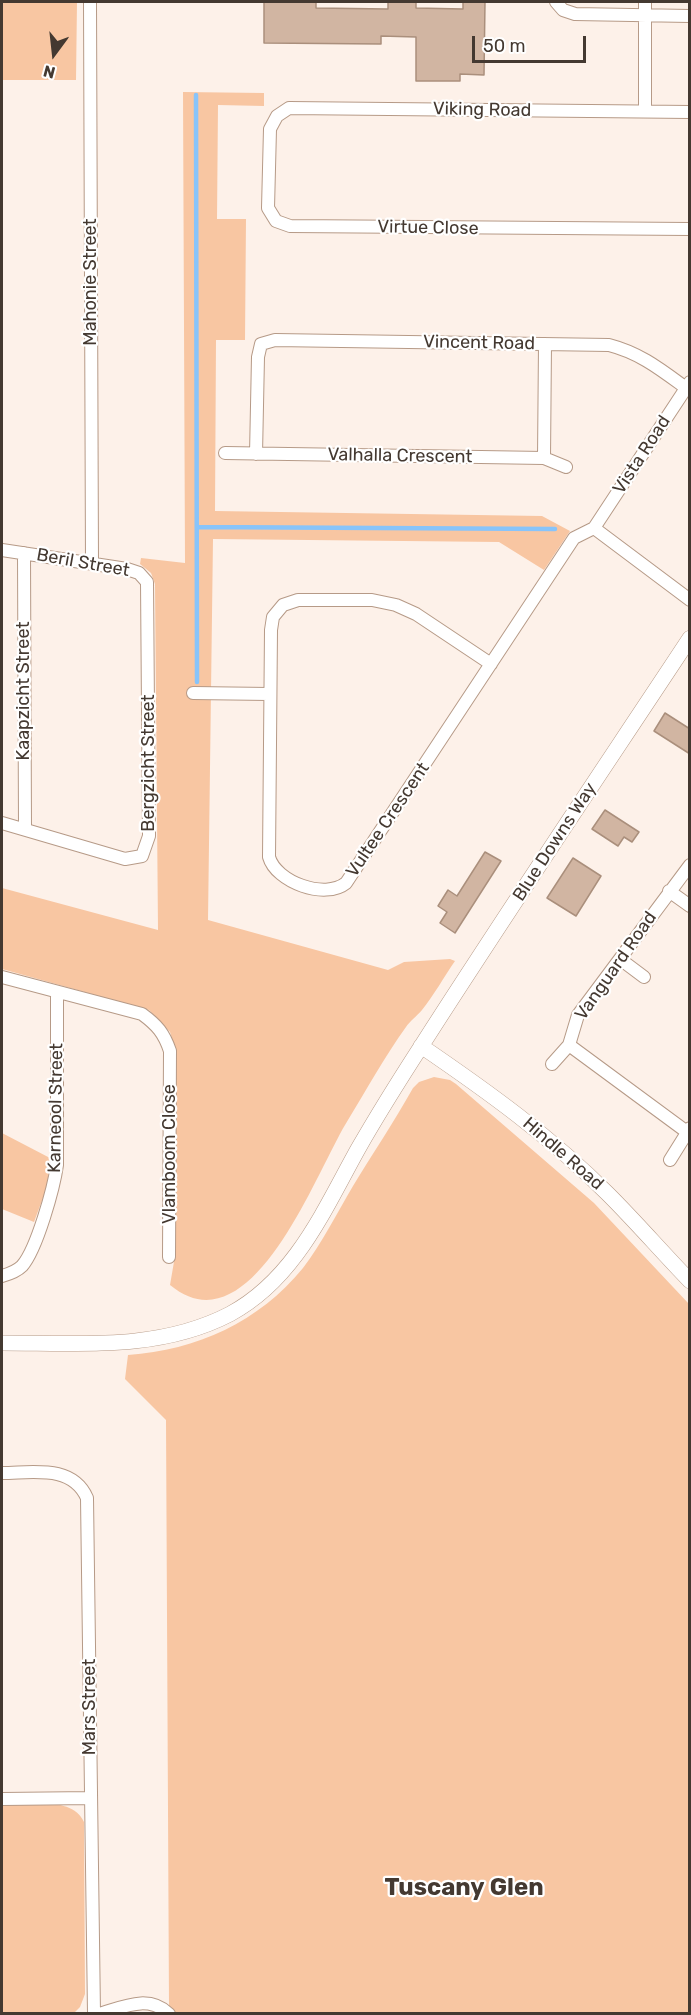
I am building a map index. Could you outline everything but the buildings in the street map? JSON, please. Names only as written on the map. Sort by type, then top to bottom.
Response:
[{"type":"street","name":"Mahonie Street","points":[[90,2],[92,563]]},
{"type":"street","points":[[556,2],[563,10],[575,14],[690,16]]},
{"type":"street","points":[[645,2],[645,111]]},
{"type":"street","name":"Viking Road","points":[[277,116],[289,108],[690,112]]},
{"type":"street","name":"Virtue Close","points":[[277,116],[270,129],[268,208],[276,221],[285,226],[690,229]]},
{"type":"street","name":"Vincent Road","points":[[256,454],[258,357],[261,344],[275,340],[609,345],[631,351],[688,385]]},
{"type":"street","points":[[544,458],[545,344]]},
{"type":"street","name":"Vista Road","points":[[594,528],[688,385]]},
{"type":"street","name":"Valhalla Crescent","points":[[225,453],[544,458],[566,467]]},
{"type":"street","points":[[594,528],[690,600]]},
{"type":"street","name":"Vultee Crescent","points":[[491,664],[416,614],[396,605],[372,600],[298,600],[283,605],[273,617],[269,694],[269,857],[282,877],[331,890],[342,886],[349,879],[491,664],[574,538],[594,528]]},
{"type":"street","name":"Beril Street","points":[[2,550],[92,563],[139,573],[147,582],[149,595]]},
{"type":"street","name":"Kaapzicht Street","points":[[24,553],[25,829]]},
{"type":"street","name":"Bergzicht Street","points":[[2,823],[125,860],[135,860],[142,856],[149,836],[149,595]]},
{"type":"street","name":"Blue Downs Way","points":[[2,1343],[139,1342],[174,1336],[232,1313],[270,1285],[305,1244],[360,1145],[421,1046],[690,638]]},
{"type":"street","points":[[193,693],[269,694]]},
{"type":"street","name":"Vanguard Road","points":[[552,1064],[568,1045],[579,1015],[690,865]]},
{"type":"street","points":[[669,891],[690,906]]},
{"type":"street","points":[[620,959],[644,977]]},
{"type":"street","points":[[2,977],[57,992]]},
{"type":"street","name":"Vlamboom Close","points":[[57,992],[142,1014],[157,1024],[165,1035],[170,1051],[169,1257]]},
{"type":"street","name":"Karneool Street","points":[[2,1276],[22,1266],[29,1255],[55,1182],[57,1165],[57,992]]},
{"type":"street","points":[[568,1045],[688,1130],[670,1160]]},
{"type":"street","name":"Hindle Road","points":[[421,1046],[514,1111],[551,1142],[607,1193],[690,1281]]},
{"type":"street","name":"Mars Street","points":[[2,1473],[66,1475],[78,1483],[87,1498],[94,2013]]},
{"type":"street","points":[[2,1799],[91,1798]]},
{"type":"street","points":[[99,2013],[142,2003],[167,2011]]},
{"type":"shaded area","points":[[2,2],[77,2],[76,80],[2,80]]},
{"type":"shaded area","points":[[183,92],[264,93],[264,106],[218,105],[217,219],[246,219],[245,340],[216,340],[215,511],[542,516],[570,531],[544,570],[499,542],[213,539],[208,920],[388,970],[404,962],[450,959],[455,961],[383,1061],[348,1120],[300,1212],[278,1246],[254,1276],[228,1295],[200,1299],[170,1285],[175,1256],[176,1051],[170,1032],[149,1010],[2,969],[2,888],[158,930],[155,584],[151,573],[140,564],[141,558],[185,563]]},
{"type":"shaded area","points":[[434,1077],[450,1080],[456,1084],[594,1203],[689,1304],[689,2013],[176,2014],[169,2006],[166,1420],[125,1379],[128,1355],[154,1352],[202,1340],[246,1318],[286,1287],[317,1248],[413,1088],[419,1082]]},
{"type":"shaded area","points":[[2,1133],[50,1158],[47,1187],[34,1222],[2,1209]]},
{"type":"shaded area","points":[[48,1803],[59,1805],[70,1808],[84,1822],[85,1994],[80,2007],[74,2013],[2,2013],[2,1805]]},
{"type":"waterway","points":[[196,95],[197,682]]},
{"type":"waterway","points":[[197,527],[555,529]]},
{"type":"district","name":"Tuscany Glen","points":[[464,1888]]}]
